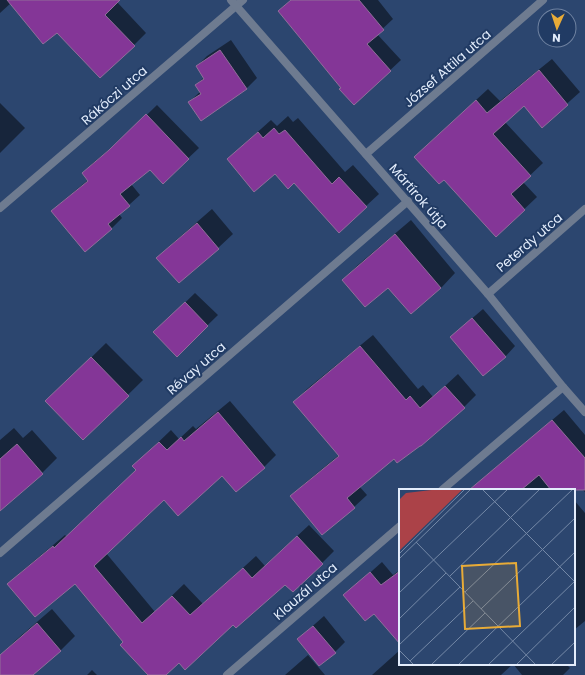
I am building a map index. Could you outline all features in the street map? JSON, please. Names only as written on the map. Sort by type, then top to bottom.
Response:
[{"type":"street","name":"Rákóczi utca","points":[[0,208],[234,3],[243,0]]},
{"type":"street","name":"József Attila utca","points":[[366,154],[543,0]]},
{"type":"street","name":"Mártírok útja","points":[[234,3],[488,294],[585,412]]},
{"type":"street","name":"Révay utca","points":[[0,553],[408,201]]},
{"type":"street","name":"Peterdy utca","points":[[488,294],[585,209]]},
{"type":"street","points":[[443,489],[563,387]]},
{"type":"street","name":"Klauzál utca","points":[[227,675],[399,527]]},
{"type":"building","points":[[7,0],[120,0],[105,15],[135,46],[100,78],[57,33],[43,44]]},
{"type":"building","points":[[291,0],[359,0],[384,30],[367,44],[391,71],[354,105],[339,89],[341,88],[278,11]]},
{"type":"building","points":[[220,50],[247,89],[201,121],[188,102],[201,94],[195,85],[204,79],[196,66]]},
{"type":"building","points":[[539,70],[568,105],[542,128],[524,106],[493,134],[531,176],[511,194],[525,210],[496,237],[444,180],[439,184],[414,157],[476,100],[487,113]]},
{"type":"building","points":[[146,114],[189,159],[163,184],[150,170],[120,194],[130,206],[108,224],[112,229],[85,252],[51,211],[88,181],[82,173],[109,150]]},
{"type":"building","points":[[274,128],[279,134],[285,130],[332,184],[339,177],[367,207],[339,233],[294,183],[288,189],[275,174],[254,192],[227,159],[258,132],[263,138]]},
{"type":"building","points":[[197,223],[219,249],[179,283],[156,258]]},
{"type":"building","points":[[395,234],[441,288],[411,314],[388,288],[365,307],[342,280]]},
{"type":"building","points":[[185,302],[208,326],[177,357],[153,332]]},
{"type":"building","points":[[472,318],[506,357],[483,376],[450,337]]},
{"type":"building","points":[[360,346],[406,400],[410,396],[420,408],[445,386],[465,408],[421,446],[397,463],[394,459],[347,498],[355,508],[322,535],[290,496],[339,456],[293,402]]},
{"type":"building","points":[[91,357],[129,396],[83,440],[45,401]]},
{"type":"building","points":[[218,412],[265,468],[236,492],[222,476],[178,516],[164,500],[94,566],[142,623],[172,596],[190,615],[243,568],[252,578],[297,536],[323,564],[293,592],[285,585],[236,628],[233,625],[185,670],[179,663],[166,675],[148,675],[120,645],[123,642],[75,584],[35,617],[7,584],[53,546],[54,548],[136,470],[132,466],[159,442],[167,450],[181,437],[184,441]]},
{"type":"building","points":[[552,420],[585,458],[585,490],[550,489],[539,475],[522,489],[470,489]]},
{"type":"building","points":[[17,444],[43,474],[0,511],[0,459]]},
{"type":"building","points":[[370,572],[381,585],[399,572],[399,643],[374,614],[365,621],[343,595]]},
{"type":"building","points":[[37,623],[61,651],[33,675],[0,675],[0,655]]},
{"type":"building","points":[[313,626],[336,653],[319,666],[297,639]]}]
